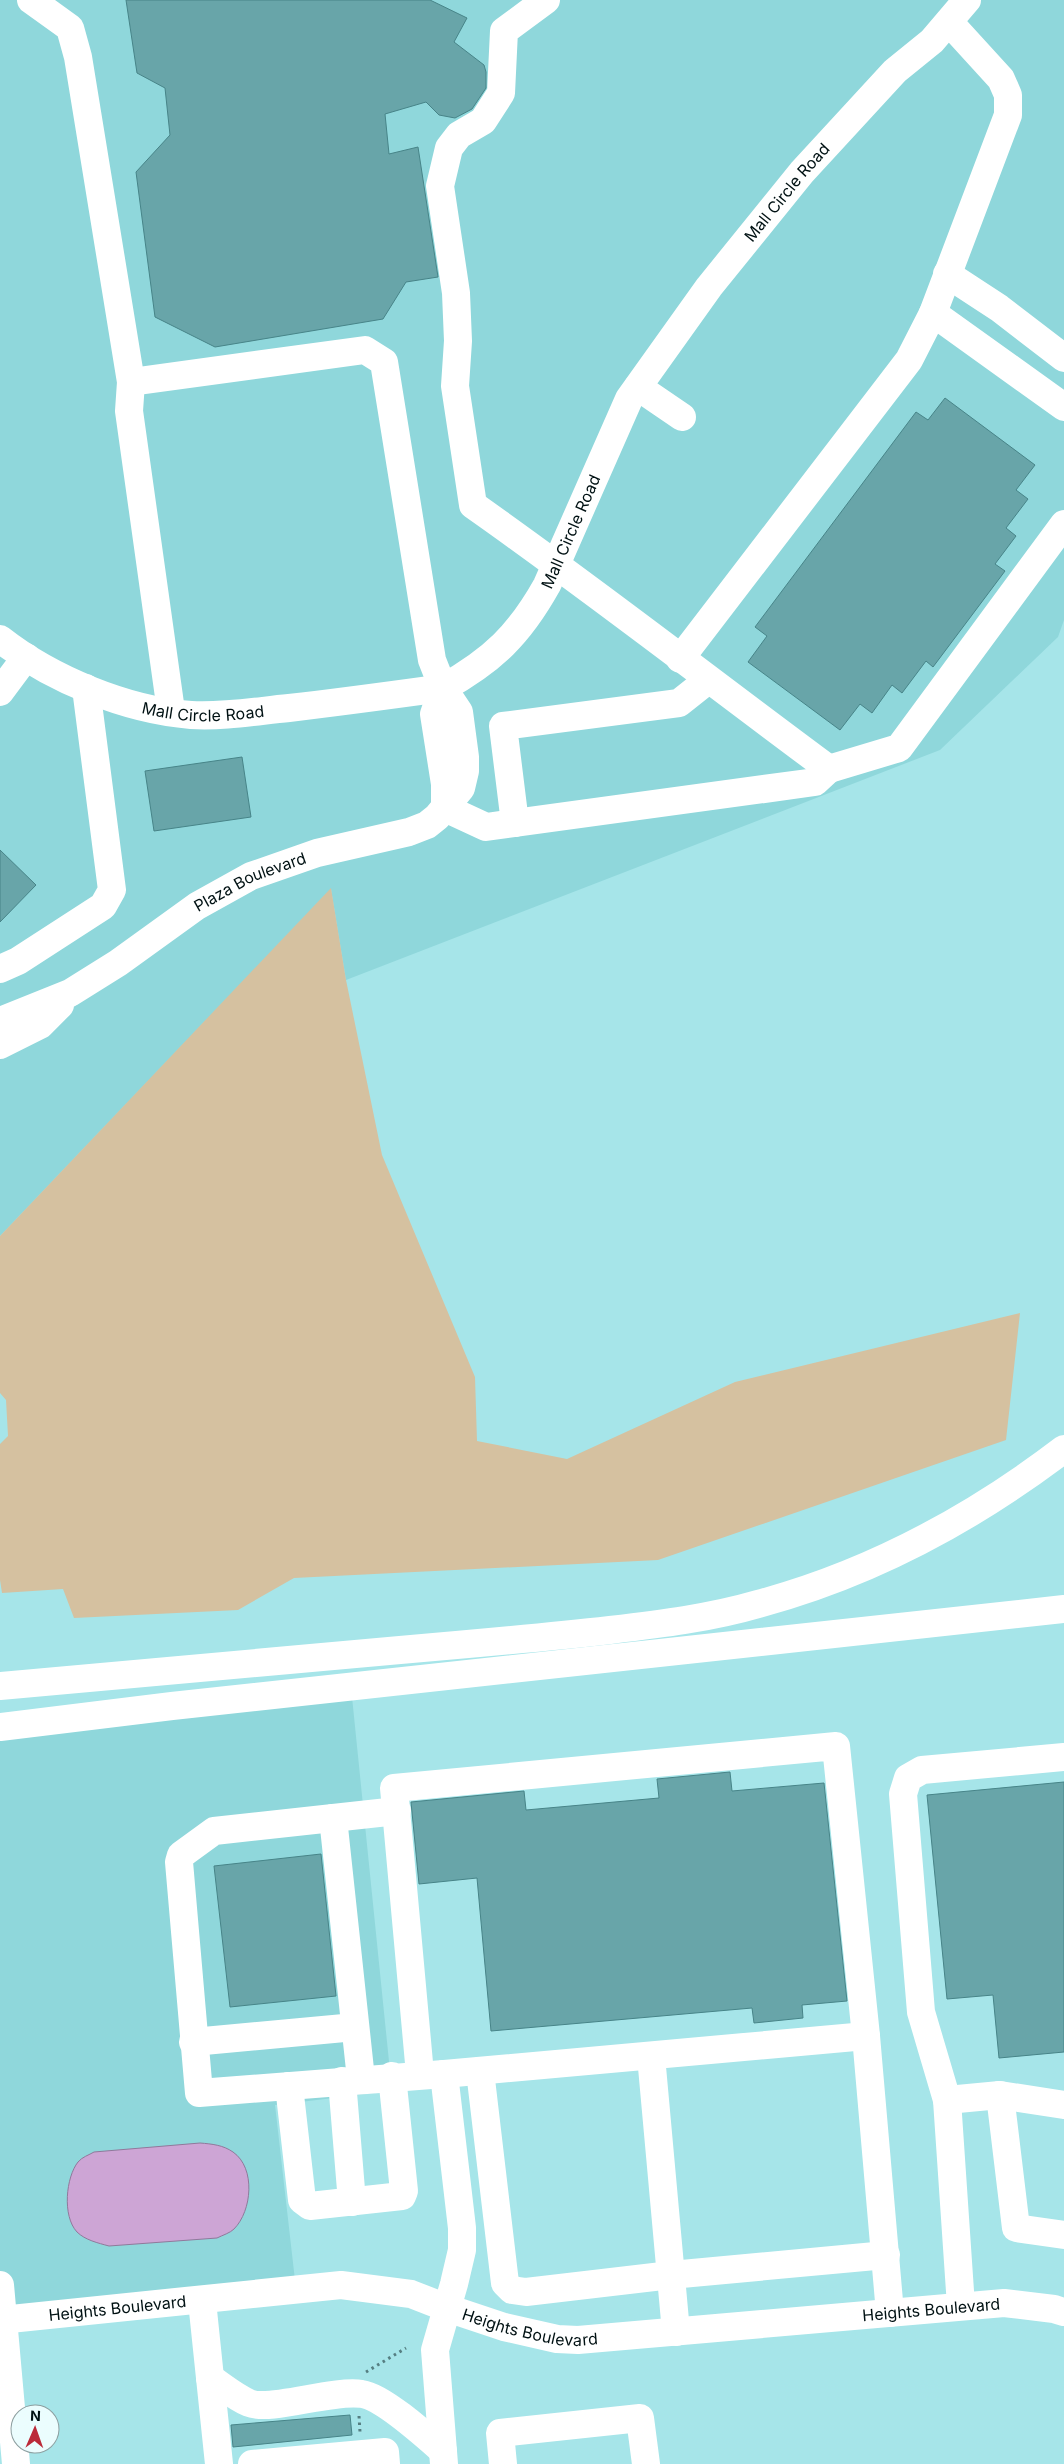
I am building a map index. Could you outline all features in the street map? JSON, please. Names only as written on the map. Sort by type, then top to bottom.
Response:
[{"type":"main road","points":[[31,0],[70,28],[78,57],[131,382],[128,411],[172,711]]},
{"type":"main road","points":[[546,0],[504,31],[502,93],[483,121],[459,135],[449,148],[440,186],[456,293],[458,341],[455,386],[473,504],[555,562],[680,659],[828,769]]},
{"type":"main road","name":"Mall Circle Road","points":[[0,639],[59,676],[86,688],[117,700],[191,715],[232,714],[443,688],[474,671],[516,633],[547,585],[555,562],[629,399],[720,272],[802,172],[895,70],[932,41],[967,0]]},
{"type":"main road","points":[[680,659],[909,360],[933,313],[1008,115],[1008,95],[1001,79],[949,22]]},
{"type":"main road","points":[[947,274],[999,308],[1064,358]]},
{"type":"main road","points":[[933,313],[1064,407]]},
{"type":"main road","points":[[131,382],[365,350],[384,362],[432,660],[443,688],[434,714],[445,784],[445,808],[486,826],[815,782],[828,769],[899,748],[1064,524]]},
{"type":"main road","points":[[638,387],[682,417]]},
{"type":"main road","points":[[0,692],[26,657]]},
{"type":"main road","points":[[515,823],[503,726],[679,703],[708,680]]},
{"type":"main road","points":[[0,969],[18,961],[103,906],[112,890],[86,688]]},
{"type":"main road","name":"Plaza Boulevard","points":[[0,1021],[70,993],[118,963],[156,933],[197,906],[251,876],[317,853],[409,832],[426,825],[445,808]]},
{"type":"main road","name":"Plaza Boulevard","points":[[0,1045],[40,1024],[70,993]]},
{"type":"main road","points":[[0,1686],[555,1636],[669,1623],[757,1605],[826,1584],[875,1564],[924,1539],[1015,1485],[1064,1448]]},
{"type":"main road","points":[[0,1727],[172,1706],[1061,1610]]},
{"type":"main road","points":[[444,2457],[436,2350],[462,2250],[462,2228],[432,2074],[394,1788],[836,1746],[866,2036],[890,2313]]},
{"type":"main road","points":[[960,2306],[947,2100],[921,2012],[903,1794],[908,1778],[922,1770],[1064,1757]]},
{"type":"main road","points":[[397,1811],[214,1831],[181,1855],[179,1862],[193,2042],[199,2093],[392,2076],[480,2071],[866,2036]]},
{"type":"main road","points":[[334,1818],[355,2027],[351,2080],[352,2202]]},
{"type":"main road","points":[[193,2042],[355,2027]]},
{"type":"main road","points":[[651,2056],[676,2332]]},
{"type":"main road","points":[[480,2071],[505,2283],[512,2290],[526,2292],[671,2275],[886,2256]]},
{"type":"main road","points":[[289,2086],[302,2200],[310,2206],[399,2198],[404,2191],[392,2076]]},
{"type":"main road","points":[[947,2100],[1000,2095],[1064,2105]]},
{"type":"main road","points":[[1000,2095],[1016,2228],[1064,2235]]},
{"type":"main road","points":[[0,2285],[16,2464]]},
{"type":"main road","name":"Heights Boulevard","points":[[2,2320],[202,2301],[341,2285],[411,2294],[504,2327],[557,2339],[578,2340],[1004,2303],[1064,2312]]},
{"type":"main road","points":[[202,2301],[219,2464]]},
{"type":"main road","points":[[210,2378],[250,2403],[264,2404],[344,2393],[364,2394],[383,2404],[444,2457]]},
{"type":"main road","points":[[503,2464],[500,2433],[640,2418],[646,2464]]},
{"type":"main road","points":[[252,2464],[385,2452],[386,2464]]},
{"type":"shaded area","points":[[0,0],[1064,0],[1064,620],[1058,637],[940,750],[346,980],[331,889],[0,1236]]},
{"type":"shaded area","points":[[331,888],[346,980],[382,1155],[475,1377],[477,1441],[567,1459],[735,1382],[1020,1313],[1006,1440],[658,1560],[294,1578],[238,1610],[74,1618],[63,1589],[2,1593],[0,1580],[0,1444],[8,1436],[6,1400],[0,1393],[0,1236]]},
{"type":"shaded area","points":[[351,1687],[392,2091],[275,2105],[296,2289],[22,2319],[0,2285],[0,1727]]},
{"type":"shaded area","points":[[200,2143],[217,2145],[233,2152],[245,2168],[249,2190],[248,2201],[240,2221],[228,2233],[217,2238],[109,2246],[80,2235],[72,2225],[68,2207],[68,2187],[74,2169],[81,2159],[94,2152]]},
{"type":"building","points":[[126,0],[430,0],[467,18],[454,42],[484,65],[486,72],[486,88],[472,109],[455,118],[439,115],[426,102],[385,114],[389,154],[418,147],[438,277],[406,282],[383,319],[215,347],[155,317],[136,172],[170,135],[165,88],[137,73]]},
{"type":"building","points":[[945,398],[1035,465],[1016,490],[1028,499],[1006,528],[1016,536],[995,564],[1005,571],[933,667],[926,661],[902,693],[892,685],[872,713],[860,704],[840,730],[748,662],[767,636],[755,627],[916,412],[928,420]]},
{"type":"building","points":[[242,757],[251,817],[154,831],[145,771]]},
{"type":"building","points":[[0,850],[36,885],[0,922]]},
{"type":"building","points":[[730,1772],[732,1791],[824,1783],[847,2001],[802,2005],[803,2018],[754,2023],[752,2008],[491,2031],[477,1878],[419,1884],[411,1802],[524,1791],[526,1810],[659,1798],[657,1779]]},
{"type":"building","points":[[1064,1782],[1064,2052],[999,2058],[993,1995],[947,1999],[927,1795]]},
{"type":"building","points":[[321,1854],[336,1996],[230,2007],[214,1866]]},
{"type":"building","points":[[350,2415],[352,2435],[233,2447],[231,2425]]}]
